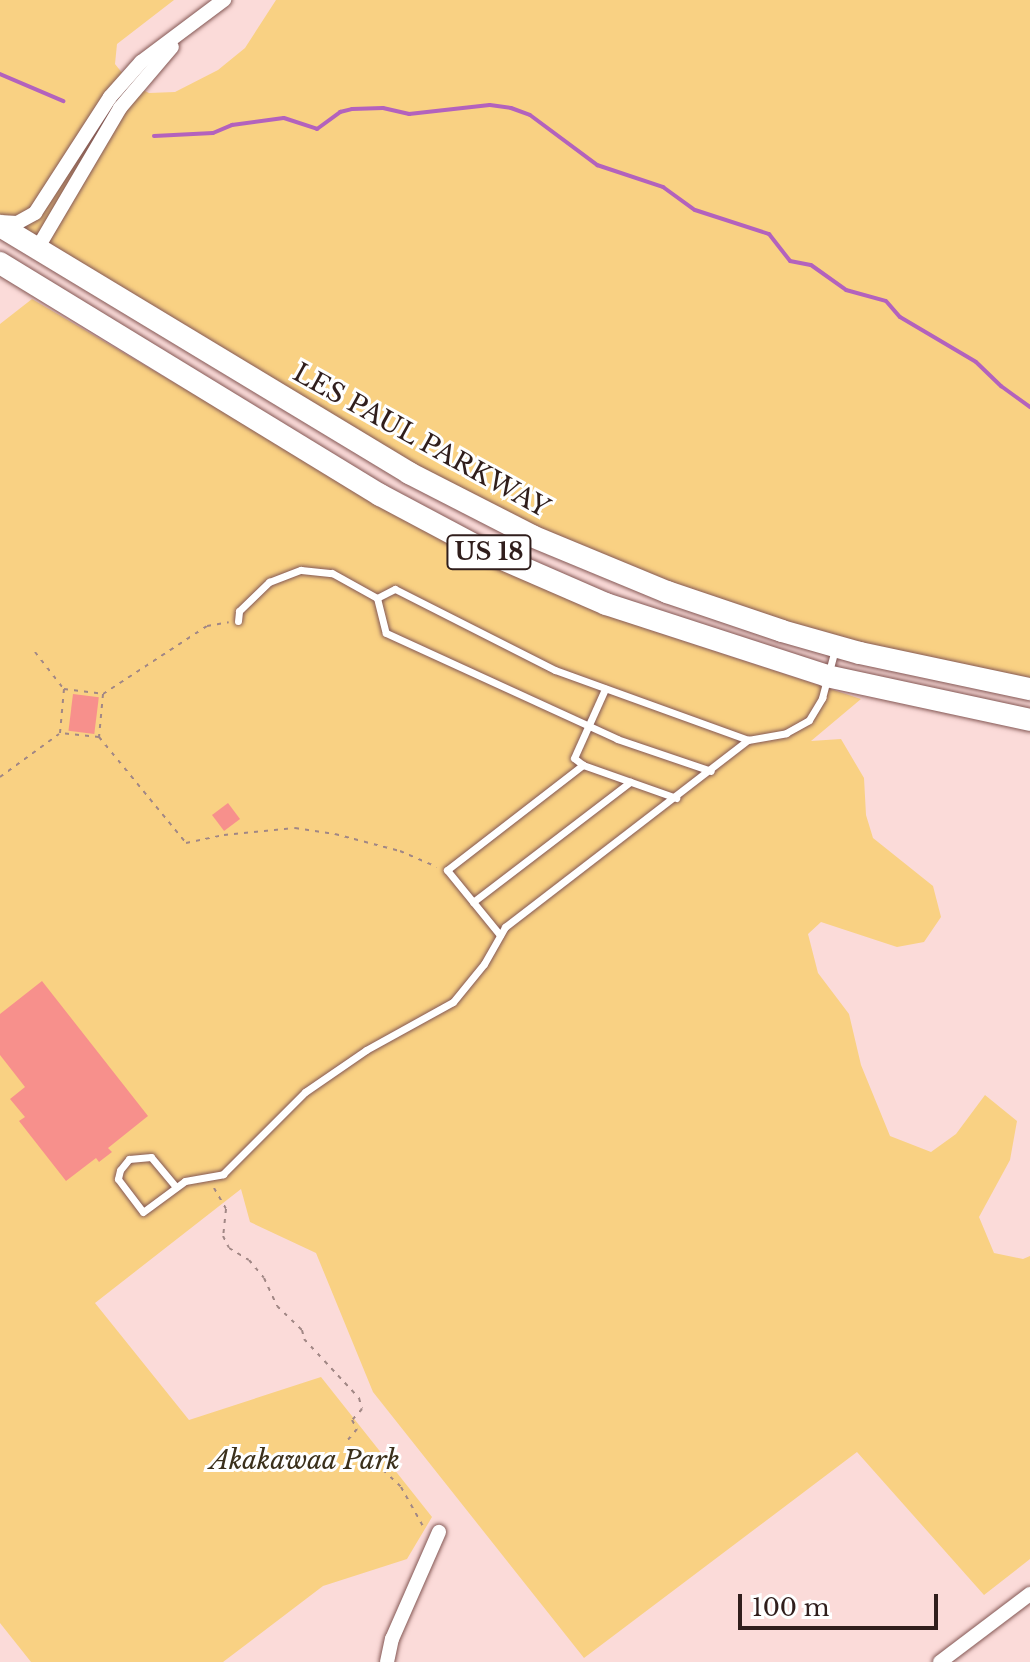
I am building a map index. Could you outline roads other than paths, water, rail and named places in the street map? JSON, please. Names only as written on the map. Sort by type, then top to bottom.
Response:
[{"type":"main road","name":"LES PAUL PARKWAY","points":[[0,224],[409,473],[532,536],[667,592],[836,646],[1030,689]]},
{"type":"main road","points":[[0,248],[19,258],[29,257],[37,249]]},
{"type":"main road","name":"US 18","points":[[0,263],[380,495],[491,554],[606,604],[827,676],[1030,720]]},
{"type":"street","points":[[0,224],[17,223],[35,213],[110,97],[141,62],[224,0]]},
{"type":"street","points":[[37,249],[120,108],[187,28]]},
{"type":"street","points":[[387,1662],[392,1639],[439,1532]]},
{"type":"street","points":[[940,1662],[1030,1594]]},
{"type":"lane","points":[[238,621],[239,611],[269,582],[301,570],[332,573],[377,598],[386,633],[589,726],[711,771]]},
{"type":"lane","points":[[377,598],[395,589],[555,670],[748,740]]},
{"type":"lane","points":[[176,1187],[151,1157],[129,1159],[120,1170],[118,1179],[143,1212],[185,1181],[223,1174],[305,1092],[366,1050],[453,1002],[484,964],[505,927],[748,740],[786,733],[809,720],[822,698],[836,646]]},
{"type":"lane","points":[[605,689],[574,758],[583,765],[676,798]]},
{"type":"lane","points":[[500,935],[447,870],[583,765]]},
{"type":"lane","points":[[473,902],[630,782]]},
{"type":"waterway","points":[[0,74],[63,101]]},
{"type":"waterway","points":[[154,136],[213,133],[232,125],[284,118],[317,129],[340,112],[352,109],[383,108],[409,114],[490,105],[511,108],[530,115],[597,165],[663,187],[695,210],[769,234],[790,261],[811,265],[846,290],[886,301],[900,317],[976,362],[1001,386],[1030,407]]},
{"type":"park label","name":"Akakawaa Park","points":[[305,1461]]}]
